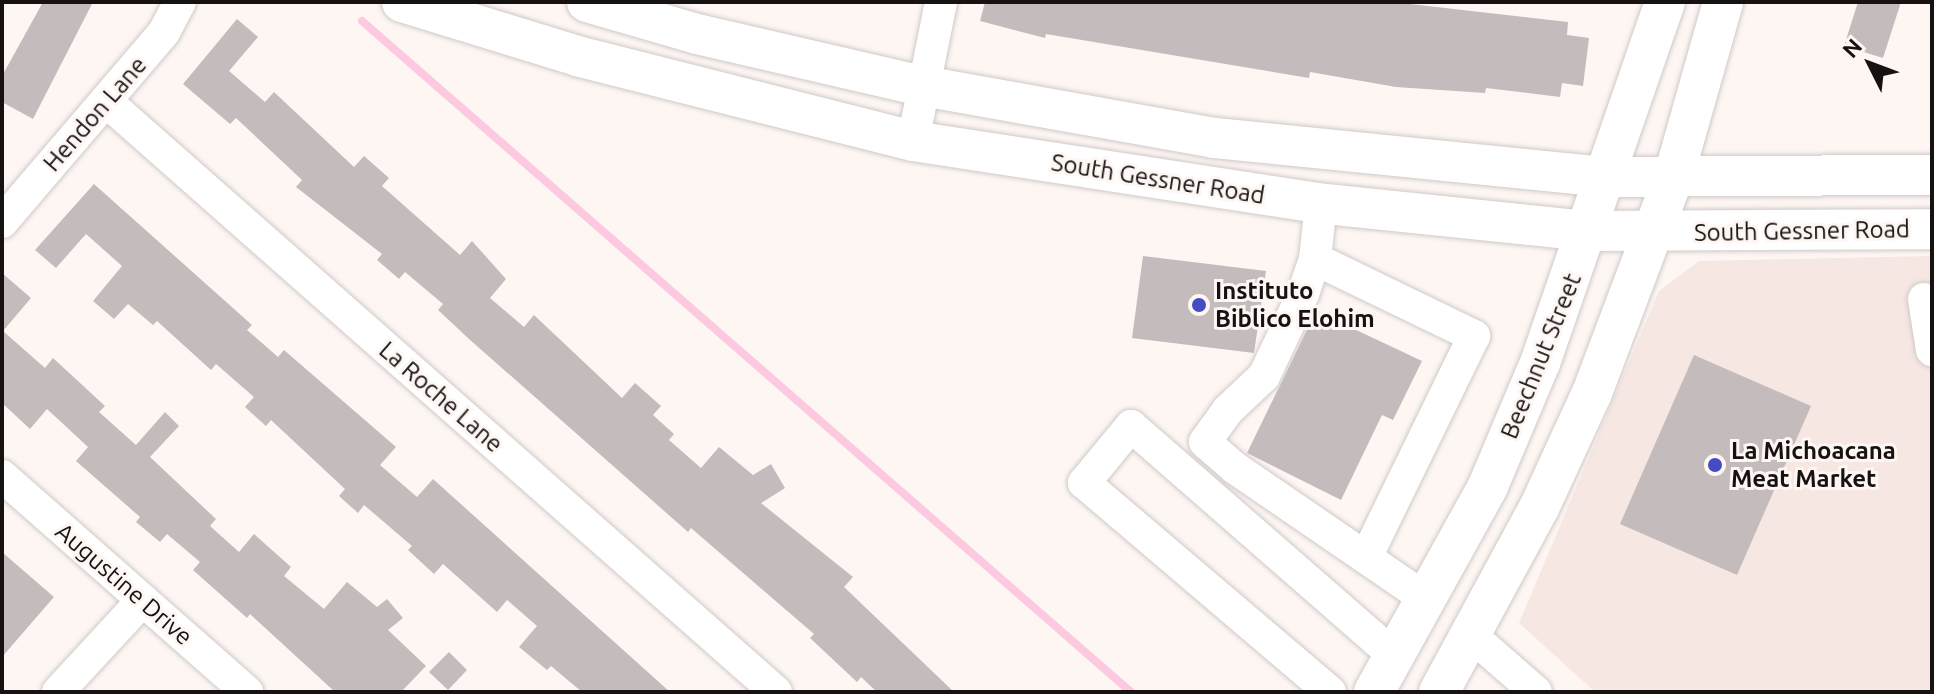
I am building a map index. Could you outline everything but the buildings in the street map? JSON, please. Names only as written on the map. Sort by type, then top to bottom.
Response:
[{"type":"main road","name":"South Gessner Road","points":[[402,2],[577,56],[913,141],[1321,203],[1420,217],[1589,231],[1932,229]]},
{"type":"main road","name":"South Gessner Road","points":[[587,2],[697,34],[923,86],[1215,138],[1609,177],[1932,175]]},
{"type":"main road","name":"Beechnut Street","points":[[1374,692],[1428,600],[1488,486],[1609,177],[1665,2]]},
{"type":"main road","points":[[1439,692],[1472,636],[1585,407],[1673,179],[1723,2]]},
{"type":"street","name":"Hendon Lane","points":[[2,222],[164,32],[180,2]]},
{"type":"street","points":[[913,141],[941,2]]},
{"type":"street","name":"La Roche Lane","points":[[107,102],[776,692]]},
{"type":"street","points":[[1321,203],[1315,259],[1264,376],[1228,410],[1205,442],[1235,468],[1428,600]]},
{"type":"street","points":[[1315,259],[1474,336],[1366,557]]},
{"type":"street","points":[[1924,299],[1932,350]]},
{"type":"street","points":[[1330,692],[1084,483],[1131,426],[1395,656]]},
{"type":"street","name":"Augustine Drive","points":[[2,476],[247,692]]},
{"type":"street","points":[[58,692],[143,600]]},
{"type":"street","points":[[1472,636],[1529,689]]},
{"type":"shaded area","points":[[1932,256],[1932,692],[1595,692],[1519,623],[1659,291],[1699,261]]},
{"type":"waterway","points":[[362,21],[1131,692]]},
{"type":"place","name":"Instituto Biblico Elohim","points":[[1199,305]]},
{"type":"place","name":"La Michoacana Meat Market","points":[[1715,465]]}]
